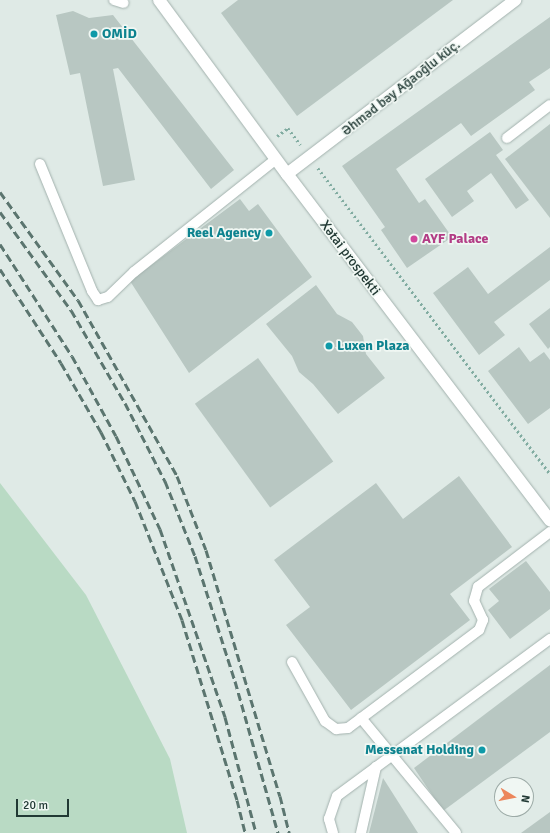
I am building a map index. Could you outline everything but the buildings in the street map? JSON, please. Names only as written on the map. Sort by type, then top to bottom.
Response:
[{"type":"main road","name":"Xətai prospekti","points":[[159,0],[287,174],[548,514]]},
{"type":"main road","name":"Əhməd bəy Ağaoğlu küç.","points":[[287,174],[514,0]]},
{"type":"lane","points":[[507,138],[550,105]]},
{"type":"lane","points":[[40,164],[92,291],[98,300],[108,297],[134,272],[276,159]]},
{"type":"lane","points":[[292,662],[325,721],[336,729],[348,728],[479,630],[483,620],[474,601],[478,587],[550,532]]},
{"type":"lane","points":[[333,833],[329,819],[337,796],[550,639]]},
{"type":"lane","points":[[361,718],[390,756],[456,833]]},
{"type":"lane","points":[[361,833],[376,767]]},
{"type":"path","points":[[265,144],[288,128],[550,474]]},
{"type":"green space","points":[[0,483],[86,595],[170,759],[187,833],[0,833]]},
{"type":"railway","points":[[0,192],[78,300],[177,476],[206,550],[280,796],[289,833]]},
{"type":"railway","points":[[0,212],[71,310],[125,403],[165,481],[195,556],[235,681],[278,833]]},
{"type":"railway","points":[[0,244],[72,356],[116,436],[160,529],[225,717],[256,833]]},
{"type":"railway","points":[[0,269],[61,363],[101,432],[135,501],[182,620],[237,800],[245,833]]},
{"type":"place","name":"OMİD","points":[[94,34]]},
{"type":"place","name":"Reel Agency","points":[[269,233]]},
{"type":"place","name":"AYF Palace","points":[[414,239]]},
{"type":"place","name":"Luxen Plaza","points":[[329,346]]},
{"type":"place","name":"Messenat Holding","points":[[482,750]]}]
